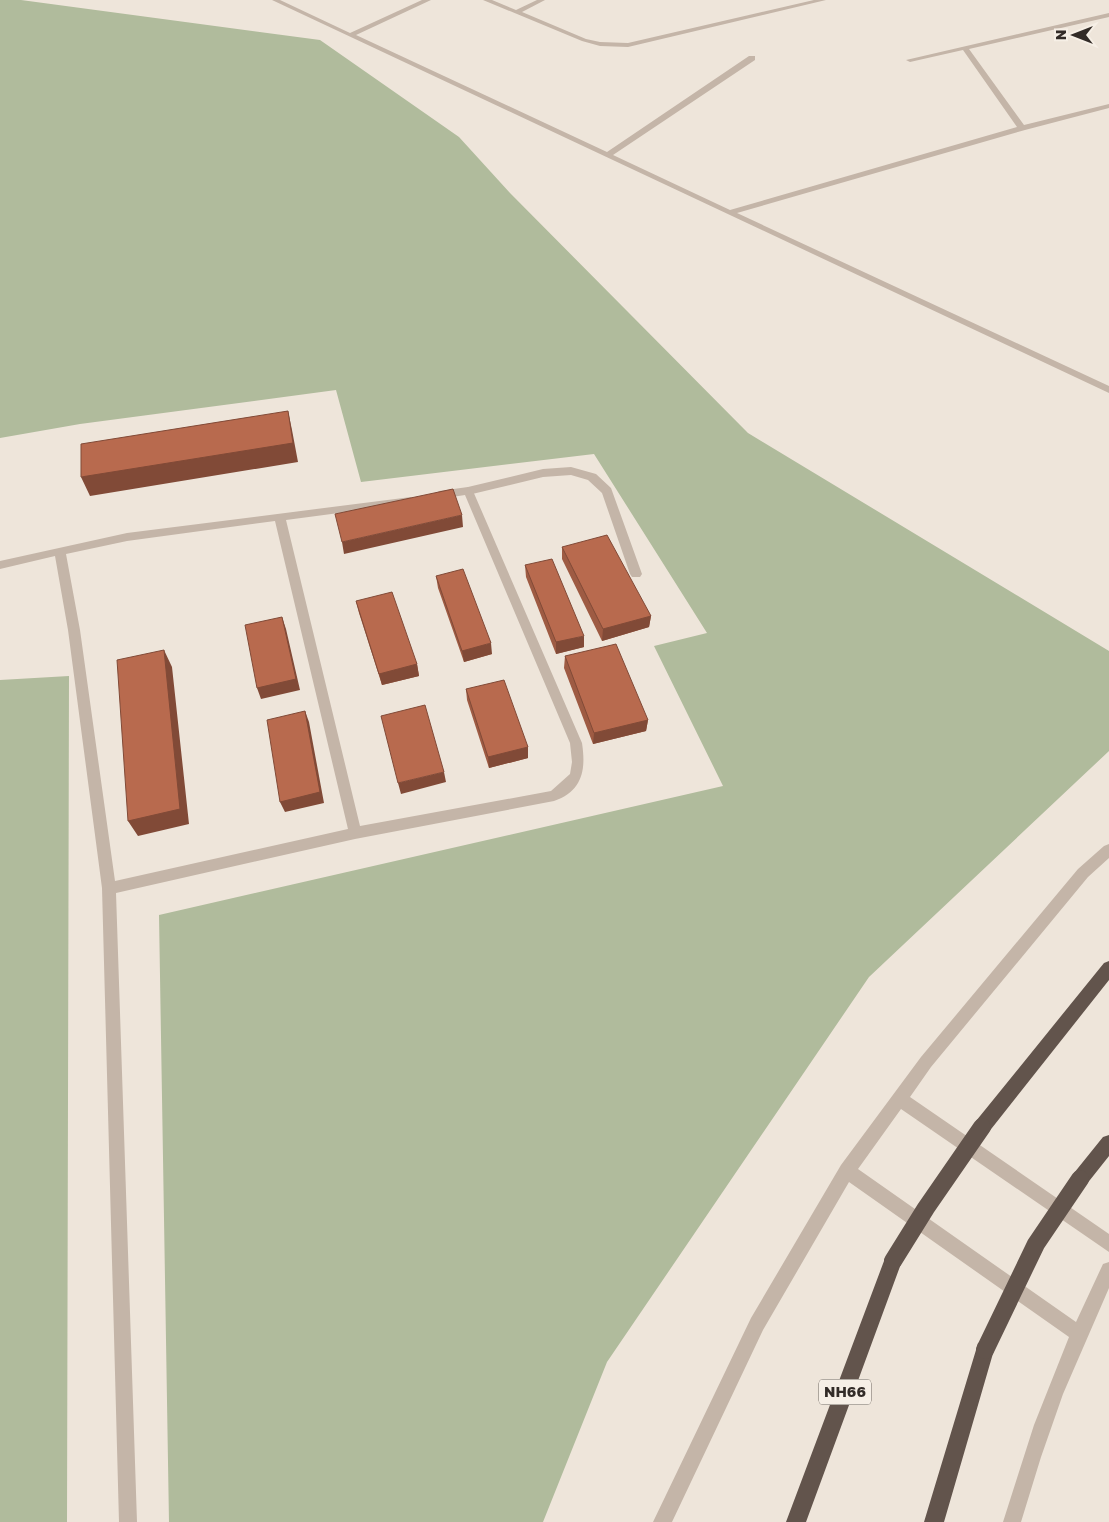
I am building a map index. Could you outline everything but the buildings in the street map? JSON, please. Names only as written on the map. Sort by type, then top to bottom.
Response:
[{"type":"highway","name":"NH66","points":[[796,1522],[893,1261],[926,1208],[982,1127],[1109,968]]},
{"type":"highway","points":[[934,1522],[985,1350],[1036,1244],[1080,1179],[1109,1143]]},
{"type":"street","points":[[276,0],[1109,390]]},
{"type":"street","points":[[351,35],[428,0]]},
{"type":"street","points":[[486,0],[584,40],[600,44],[628,45],[823,0]]},
{"type":"street","points":[[517,12],[542,0]]},
{"type":"street","points":[[910,60],[1108,17]]},
{"type":"street","points":[[965,48],[1022,128]]},
{"type":"street","points":[[608,155],[752,58]]},
{"type":"street","points":[[731,212],[1022,128],[1109,106]]},
{"type":"street","points":[[0,565],[127,537],[424,498],[468,491],[543,473],[571,471],[592,476],[607,491],[636,574]]},
{"type":"street","points":[[109,888],[355,833],[554,796],[571,785],[579,768],[576,743],[468,491]]},
{"type":"street","points":[[280,518],[355,833]]},
{"type":"street","points":[[60,551],[74,630],[109,888],[128,1522]]},
{"type":"street","points":[[662,1522],[757,1324],[847,1171],[926,1062],[1083,873],[1109,850]]},
{"type":"street","points":[[899,1099],[1109,1244]]},
{"type":"street","points":[[847,1171],[1078,1332]]},
{"type":"street","points":[[1012,1522],[1025,1474],[1078,1332],[1109,1270]]},
{"type":"green space","points":[[0,0],[21,0],[320,40],[459,137],[510,193],[748,433],[1109,651],[1109,751],[869,977],[607,1362],[543,1522],[169,1522],[159,915],[723,786],[654,646],[707,633],[594,454],[361,482],[336,390],[80,424],[0,438]]},
{"type":"green space","points":[[69,676],[67,1522],[0,1522],[0,680]]}]
